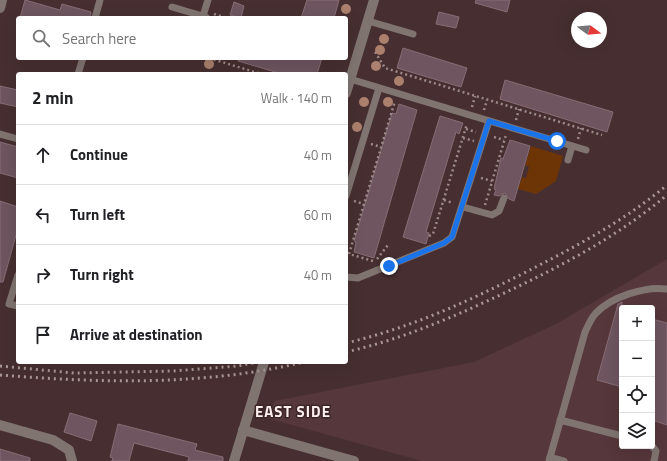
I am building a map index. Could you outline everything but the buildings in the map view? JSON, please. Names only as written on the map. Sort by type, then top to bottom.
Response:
[{"type":"street","points":[[0,8],[2,0]]},
{"type":"street","points":[[348,86],[374,0]]},
{"type":"street","points":[[234,461],[263,364]]},
{"type":"street","points":[[0,424],[52,440],[69,450],[72,461]]},
{"type":"street","points":[[243,430],[354,461]]},
{"type":"lane","points":[[96,16],[100,0]]},
{"type":"lane","points":[[204,16],[208,0]]},
{"type":"lane","points":[[172,7],[201,16]]},
{"type":"lane","points":[[368,21],[413,34]]},
{"type":"lane","points":[[79,72],[82,60]]},
{"type":"lane","points":[[350,79],[489,121],[575,143],[586,150]]},
{"type":"lane","points":[[349,198],[379,88]]},
{"type":"lane","points":[[348,277],[358,278],[444,243],[452,237],[459,205],[489,121]]},
{"type":"lane","points":[[0,134],[16,138]]},
{"type":"lane","points":[[568,160],[575,143]]},
{"type":"lane","points":[[459,205],[492,214],[499,211],[504,198]]},
{"type":"lane","points":[[16,284],[9,304],[16,306]]},
{"type":"lane","points":[[564,461],[550,459],[586,332],[595,313],[618,296],[659,288],[667,289]]},
{"type":"lane","points":[[560,420],[619,435]]},
{"type":"lane","points":[[654,449],[656,451],[654,461]]},
{"type":"path","points":[[375,52],[386,68],[602,135]]},
{"type":"path","points":[[216,60],[254,72]]},
{"type":"path","points":[[472,108],[476,96]]},
{"type":"path","points":[[388,245],[376,262],[349,254],[395,100]]},
{"type":"path","points":[[483,111],[487,100]]},
{"type":"path","points":[[516,121],[519,109]]},
{"type":"path","points":[[429,236],[433,234],[468,122]]},
{"type":"path","points":[[466,128],[476,132]]},
{"type":"path","points":[[575,143],[581,128]]},
{"type":"path","points":[[483,209],[506,134]]},
{"type":"path","points":[[492,136],[504,140]]},
{"type":"path","points":[[463,138],[474,141]]},
{"type":"path","points":[[369,143],[381,146]]},
{"type":"path","points":[[479,177],[492,181]]},
{"type":"path","points":[[349,198],[364,204]]},
{"type":"path","points":[[444,200],[459,205]]},
{"type":"shaded area","points":[[531,146],[563,156],[556,181],[536,194],[518,189],[522,177],[526,178],[529,167],[525,165]]},
{"type":"shaded area","points":[[667,259],[667,461],[422,461],[267,418],[275,401],[474,362],[556,324]]},
{"type":"railway","points":[[348,342],[416,322],[460,304],[504,283],[599,233],[634,210],[667,185]]},
{"type":"railway","points":[[348,351],[391,340],[434,324],[519,286],[596,245],[633,221],[667,195]]},
{"type":"railway","points":[[0,366],[74,373],[173,371],[248,364]]},
{"type":"railway","points":[[0,375],[114,381],[190,379],[266,370],[294,364]]},
{"type":"district","name":"EAST SIDE","points":[[293,412]]},
{"type":"route","points":[[389,266],[444,243],[452,237],[456,230],[489,121],[557,141]]}]
